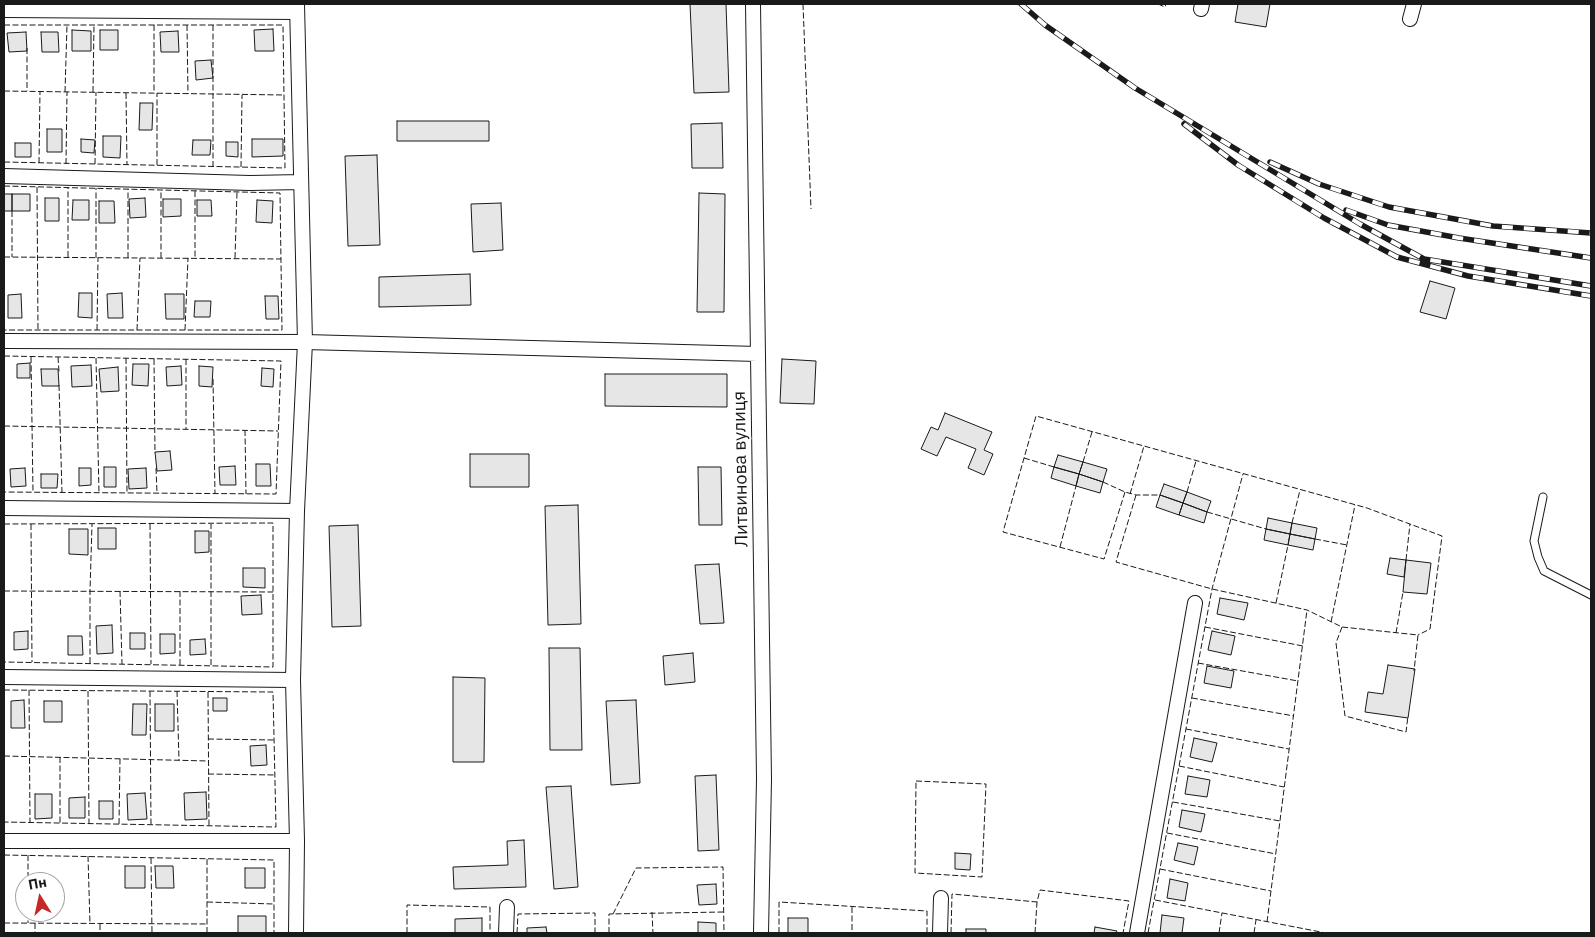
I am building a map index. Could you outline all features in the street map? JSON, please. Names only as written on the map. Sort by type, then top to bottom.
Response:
[{"type":"street","name":"Литвинова вулиця","points":[[753,4],[764,779],[761,933]]},
{"type":"street","points":[[1410,19],[1414,4]]},
{"type":"street","points":[[4,10],[297,8],[305,342],[297,511],[293,680],[297,841],[296,933]]},
{"type":"street","points":[[4,176],[250,183],[301,182]]},
{"type":"street","points":[[4,341],[305,342],[758,354]]},
{"type":"street","points":[[4,508],[297,511]]},
{"type":"street","points":[[1137,933],[1195,603]]},
{"type":"street","points":[[4,676],[293,680]]},
{"type":"street","points":[[4,841],[297,841]]},
{"type":"street","points":[[940,933],[941,898]]},
{"type":"street","points":[[506,933],[507,907]]},
{"type":"lane","points":[[1543,497],[1534,540],[1544,572],[1591,595]]},
{"type":"building","points":[[690,4],[726,4],[729,92],[694,93]]},
{"type":"building","points":[[1238,4],[1270,4],[1266,27],[1235,22]]},
{"type":"building","points":[[273,29],[274,51],[255,51],[254,30]]},
{"type":"building","points":[[72,30],[91,31],[91,51],[72,51]]},
{"type":"building","points":[[100,30],[118,30],[118,50],[100,50]]},
{"type":"building","points":[[178,31],[179,52],[161,52],[160,32]]},
{"type":"building","points":[[26,32],[27,51],[9,52],[7,33]]},
{"type":"building","points":[[41,32],[58,32],[59,52],[42,52]]},
{"type":"building","points":[[211,60],[213,78],[196,80],[195,61]]},
{"type":"building","points":[[140,103],[153,103],[152,130],[139,130]]},
{"type":"building","points":[[397,121],[489,121],[489,141],[397,141]]},
{"type":"building","points":[[722,123],[723,168],[692,168],[691,124]]},
{"type":"building","points":[[47,129],[62,129],[62,152],[47,152]]},
{"type":"building","points":[[103,136],[121,136],[120,158],[103,157]]},
{"type":"building","points":[[81,139],[95,140],[94,153],[81,152]]},
{"type":"building","points":[[252,139],[283,139],[283,156],[252,157]]},
{"type":"building","points":[[193,140],[211,140],[210,155],[192,155]]},
{"type":"building","points":[[226,142],[238,142],[238,157],[226,156]]},
{"type":"building","points":[[15,143],[31,143],[31,157],[15,157]]},
{"type":"building","points":[[377,155],[380,245],[348,246],[345,156]]},
{"type":"building","points":[[699,193],[725,194],[724,312],[697,312]]},
{"type":"building","points":[[4,194],[12,194],[12,211],[4,211]]},
{"type":"building","points":[[12,194],[30,194],[30,211],[12,211]]},
{"type":"building","points":[[45,198],[59,198],[59,221],[45,221]]},
{"type":"building","points":[[145,198],[146,217],[130,218],[129,199]]},
{"type":"building","points":[[163,199],[181,199],[181,216],[163,217]]},
{"type":"building","points":[[73,200],[89,200],[89,220],[72,220]]},
{"type":"building","points":[[197,200],[211,200],[212,216],[197,216]]},
{"type":"building","points":[[257,200],[273,201],[272,223],[256,222]]},
{"type":"building","points":[[99,201],[114,201],[115,223],[99,223]]},
{"type":"building","points":[[501,203],[503,250],[473,252],[471,204]]},
{"type":"building","points":[[470,274],[471,305],[379,307],[379,277]]},
{"type":"building","points":[[1430,281],[1455,288],[1446,319],[1420,312]]},
{"type":"building","points":[[79,293],[92,293],[92,318],[78,317]]},
{"type":"building","points":[[122,293],[123,318],[108,318],[107,294]]},
{"type":"building","points":[[21,294],[22,318],[8,318],[8,295]]},
{"type":"building","points":[[165,294],[184,294],[184,319],[166,319]]},
{"type":"building","points":[[265,296],[278,296],[279,319],[266,319]]},
{"type":"building","points":[[195,301],[211,301],[210,317],[194,317]]},
{"type":"building","points":[[782,359],[816,361],[814,404],[780,403]]},
{"type":"building","points":[[30,363],[30,378],[17,378],[17,364]]},
{"type":"building","points":[[133,364],[149,364],[148,386],[132,385]]},
{"type":"building","points":[[91,365],[92,386],[72,387],[71,366]]},
{"type":"building","points":[[181,366],[182,385],[167,386],[166,367]]},
{"type":"building","points":[[199,366],[213,367],[212,387],[199,386]]},
{"type":"building","points":[[118,367],[119,391],[101,392],[99,369]]},
{"type":"building","points":[[262,368],[274,369],[273,387],[261,386]]},
{"type":"building","points":[[41,369],[58,369],[59,386],[42,386]]},
{"type":"building","points":[[605,374],[727,374],[727,407],[605,406]]},
{"type":"building","points":[[945,413],[992,432],[984,450],[993,454],[984,475],[968,468],[976,449],[946,437],[937,456],[921,449],[931,427],[938,430]]},
{"type":"building","points":[[170,451],[172,470],[157,471],[155,452]]},
{"type":"building","points":[[470,454],[529,454],[529,487],[470,487]]},
{"type":"building","points":[[1058,455],[1083,462],[1079,474],[1054,467]]},
{"type":"building","points":[[1083,462],[1107,469],[1103,482],[1079,474]]},
{"type":"building","points":[[256,464],[270,464],[271,486],[256,486]]},
{"type":"building","points":[[235,466],[236,485],[220,485],[219,467]]},
{"type":"building","points":[[104,467],[116,467],[116,487],[104,487]]},
{"type":"building","points":[[698,467],[721,467],[722,525],[699,525]]},
{"type":"building","points":[[1054,467],[1079,474],[1076,486],[1051,478]]},
{"type":"building","points":[[25,468],[26,486],[11,487],[10,469]]},
{"type":"building","points":[[79,468],[91,468],[91,485],[79,486]]},
{"type":"building","points":[[146,468],[147,488],[129,489],[128,469]]},
{"type":"building","points":[[41,474],[58,474],[57,488],[41,488]]},
{"type":"building","points":[[1079,474],[1103,482],[1100,493],[1076,486]]},
{"type":"building","points":[[1164,484],[1187,492],[1183,503],[1160,495]]},
{"type":"building","points":[[1187,492],[1211,501],[1207,512],[1183,503]]},
{"type":"building","points":[[1160,495],[1183,503],[1179,515],[1156,507]]},
{"type":"building","points":[[1183,503],[1207,512],[1204,523],[1179,515]]},
{"type":"building","points":[[578,505],[581,624],[548,625],[545,506]]},
{"type":"building","points":[[1268,518],[1292,523],[1290,534],[1266,529]]},
{"type":"building","points":[[1292,523],[1317,528],[1315,539],[1290,534]]},
{"type":"building","points":[[358,525],[361,626],[332,627],[329,526]]},
{"type":"building","points":[[98,528],[116,528],[116,549],[98,549]]},
{"type":"building","points":[[69,529],[88,529],[88,555],[69,554]]},
{"type":"building","points":[[1266,529],[1290,534],[1288,545],[1264,540]]},
{"type":"building","points":[[195,531],[209,531],[209,552],[195,553]]},
{"type":"building","points":[[1290,534],[1315,539],[1313,550],[1288,545]]},
{"type":"building","points":[[1390,558],[1406,560],[1404,577],[1387,574]]},
{"type":"building","points":[[1406,560],[1431,563],[1427,594],[1403,592]]},
{"type":"building","points":[[719,564],[724,623],[700,624],[695,565]]},
{"type":"building","points":[[243,568],[265,568],[265,588],[243,587]]},
{"type":"building","points":[[261,595],[262,614],[242,615],[241,596]]},
{"type":"building","points":[[1220,598],[1248,603],[1244,620],[1217,614]]},
{"type":"building","points":[[112,625],[113,653],[97,654],[96,626]]},
{"type":"building","points":[[28,631],[28,649],[14,650],[14,632]]},
{"type":"building","points":[[1212,631],[1235,636],[1231,655],[1208,650]]},
{"type":"building","points":[[130,633],[145,633],[145,649],[130,649]]},
{"type":"building","points":[[160,634],[175,634],[175,653],[160,654]]},
{"type":"building","points":[[68,636],[82,636],[83,655],[68,655]]},
{"type":"building","points":[[205,639],[206,654],[190,655],[190,640]]},
{"type":"building","points":[[549,648],[580,648],[582,750],[550,750]]},
{"type":"building","points":[[693,653],[695,682],[665,685],[663,656]]},
{"type":"building","points":[[1388,665],[1415,669],[1408,718],[1365,712],[1368,692],[1383,694]]},
{"type":"building","points":[[1207,666],[1234,671],[1231,688],[1204,683]]},
{"type":"building","points":[[453,677],[485,678],[484,762],[453,762]]},
{"type":"building","points":[[213,698],[227,698],[227,711],[213,711]]},
{"type":"building","points":[[24,700],[25,728],[11,728],[11,701]]},
{"type":"building","points":[[636,700],[640,783],[611,785],[606,701]]},
{"type":"building","points":[[44,701],[62,701],[62,722],[44,722]]},
{"type":"building","points":[[133,704],[147,704],[146,735],[132,735]]},
{"type":"building","points":[[155,704],[174,704],[174,731],[155,731]]},
{"type":"building","points":[[1194,738],[1217,743],[1212,762],[1190,757]]},
{"type":"building","points":[[266,745],[267,765],[251,766],[250,746]]},
{"type":"building","points":[[716,775],[719,850],[698,851],[695,776]]},
{"type":"building","points":[[1188,776],[1210,780],[1207,797],[1185,794]]},
{"type":"building","points":[[571,786],[578,887],[554,889],[546,787]]},
{"type":"building","points":[[206,792],[207,819],[185,820],[184,793]]},
{"type":"building","points":[[145,793],[147,819],[128,820],[127,794]]},
{"type":"building","points":[[35,794],[52,794],[52,818],[35,819]]},
{"type":"building","points":[[85,797],[85,818],[69,818],[69,798]]},
{"type":"building","points":[[99,801],[113,801],[113,819],[99,819]]},
{"type":"building","points":[[1182,810],[1205,814],[1201,832],[1179,827]]},
{"type":"building","points":[[524,840],[526,887],[454,889],[453,867],[508,865],[507,841]]},
{"type":"building","points":[[1178,843],[1198,847],[1194,865],[1174,860]]},
{"type":"building","points":[[955,853],[971,854],[970,870],[955,869]]},
{"type":"building","points":[[125,866],[145,866],[145,888],[125,888]]},
{"type":"building","points":[[155,866],[173,866],[174,888],[156,888]]},
{"type":"building","points":[[245,868],[265,868],[265,888],[245,888]]},
{"type":"building","points":[[1170,879],[1188,883],[1185,901],[1167,898]]},
{"type":"building","points":[[716,884],[717,904],[699,905],[697,885]]},
{"type":"building","points":[[1162,915],[1184,918],[1182,933],[1160,933]]},
{"type":"building","points":[[238,916],[266,916],[266,933],[238,933]]},
{"type":"building","points":[[482,918],[482,933],[455,933],[455,919]]},
{"type":"building","points":[[788,918],[808,918],[808,933],[788,933]]},
{"type":"building","points":[[698,922],[716,923],[716,933],[698,933]]},
{"type":"building","points":[[546,927],[547,933],[527,933],[527,928]]},
{"type":"building","points":[[1095,927],[1117,931],[1116,933],[1094,933]]},
{"type":"building","points":[[966,929],[986,929],[986,933],[966,933]]},
{"type":"railway","points":[[1021,4],[1045,25],[1135,88],[1360,224],[1424,259],[1591,286]]},
{"type":"railway","points":[[1184,124],[1238,165],[1324,218],[1397,257],[1468,276],[1591,296]]},
{"type":"railway","points":[[1270,162],[1319,184],[1389,207],[1493,226],[1591,233]]},
{"type":"railway","points":[[1346,210],[1388,225],[1591,258]]},
{"type":"fence","points":[[803,4],[811,209]]},
{"type":"fence","points":[[1158,4],[1165,7],[1166,4]]},
{"type":"fence","points":[[4,25],[283,25],[285,168],[4,162]]},
{"type":"fence","points":[[65,92],[67,25]]},
{"type":"fence","points":[[93,92],[94,25]]},
{"type":"fence","points":[[154,25],[154,93]]},
{"type":"fence","points":[[187,25],[188,94]]},
{"type":"fence","points":[[213,25],[213,167]]},
{"type":"fence","points":[[27,48],[27,91]]},
{"type":"fence","points":[[4,91],[284,95]]},
{"type":"fence","points":[[39,163],[40,91]]},
{"type":"fence","points":[[66,164],[67,92]]},
{"type":"fence","points":[[95,164],[96,92]]},
{"type":"fence","points":[[126,93],[127,165]]},
{"type":"fence","points":[[157,93],[157,165]]},
{"type":"fence","points":[[241,167],[242,95]]},
{"type":"fence","points":[[4,186],[280,193],[282,330],[4,330]]},
{"type":"fence","points":[[37,187],[38,330]]},
{"type":"fence","points":[[68,187],[68,257]]},
{"type":"fence","points":[[96,188],[96,258]]},
{"type":"fence","points":[[128,189],[128,258]]},
{"type":"fence","points":[[161,190],[161,258]]},
{"type":"fence","points":[[195,191],[195,258]]},
{"type":"fence","points":[[235,258],[237,192]]},
{"type":"fence","points":[[12,211],[12,257]]},
{"type":"fence","points":[[4,257],[281,259]]},
{"type":"fence","points":[[97,330],[98,258]]},
{"type":"fence","points":[[137,330],[140,258]]},
{"type":"fence","points":[[185,330],[188,258]]},
{"type":"fence","points":[[4,356],[281,361],[276,494],[4,492]]},
{"type":"fence","points":[[31,357],[33,492]]},
{"type":"fence","points":[[58,357],[59,372]]},
{"type":"fence","points":[[96,358],[99,493]]},
{"type":"fence","points":[[126,358],[127,493]]},
{"type":"fence","points":[[154,359],[155,453]]},
{"type":"fence","points":[[186,359],[186,429]]},
{"type":"fence","points":[[213,379],[215,494]]},
{"type":"fence","points":[[59,385],[62,493]]},
{"type":"fence","points":[[1125,492],[1104,559],[1003,532],[1036,416],[1367,508],[1442,536],[1430,629],[1418,635]]},
{"type":"fence","points":[[4,426],[278,431]]},
{"type":"fence","points":[[245,430],[246,494]]},
{"type":"fence","points":[[1083,462],[1092,432]]},
{"type":"fence","points":[[1130,494],[1144,446]]},
{"type":"fence","points":[[1024,458],[1054,467]]},
{"type":"fence","points":[[1187,492],[1196,461]]},
{"type":"fence","points":[[156,468],[157,493]]},
{"type":"fence","points":[[1148,933],[1212,589],[1243,474]]},
{"type":"fence","points":[[1103,482],[1136,495],[1160,495]]},
{"type":"fence","points":[[1060,547],[1076,486]]},
{"type":"fence","points":[[1292,523],[1300,490]]},
{"type":"fence","points":[[1136,495],[1116,562],[1212,589],[1307,610],[1342,627],[1418,635],[1414,671]]},
{"type":"fence","points":[[1331,622],[1355,505]]},
{"type":"fence","points":[[1207,512],[1266,529]]},
{"type":"fence","points":[[4,524],[273,523],[273,667],[4,662]]},
{"type":"fence","points":[[31,524],[32,662]]},
{"type":"fence","points":[[90,663],[92,524]]},
{"type":"fence","points":[[150,524],[151,664]]},
{"type":"fence","points":[[211,524],[211,665]]},
{"type":"fence","points":[[1406,560],[1410,524]]},
{"type":"fence","points":[[1315,539],[1347,545]]},
{"type":"fence","points":[[1276,603],[1288,545]]},
{"type":"fence","points":[[4,591],[273,592]]},
{"type":"fence","points":[[120,591],[122,664]]},
{"type":"fence","points":[[180,591],[180,665]]},
{"type":"fence","points":[[1396,633],[1403,592]]},
{"type":"fence","points":[[1267,922],[1307,610]]},
{"type":"fence","points":[[1205,627],[1303,646]]},
{"type":"fence","points":[[1342,627],[1336,643],[1345,716],[1406,732],[1408,716]]},
{"type":"fence","points":[[1198,663],[1298,681]]},
{"type":"fence","points":[[4,690],[273,692],[276,827],[4,822]]},
{"type":"fence","points":[[29,690],[30,822]]},
{"type":"fence","points":[[88,691],[89,823]]},
{"type":"fence","points":[[150,691],[151,825]]},
{"type":"fence","points":[[177,691],[179,760]]},
{"type":"fence","points":[[208,692],[209,826]]},
{"type":"fence","points":[[1192,698],[1294,716]]},
{"type":"fence","points":[[1186,729],[1289,749]]},
{"type":"fence","points":[[208,739],[274,740]]},
{"type":"fence","points":[[4,756],[208,761]]},
{"type":"fence","points":[[60,757],[60,823]]},
{"type":"fence","points":[[119,824],[120,759]]},
{"type":"fence","points":[[1179,766],[1284,787]]},
{"type":"fence","points":[[208,774],[275,775]]},
{"type":"fence","points":[[916,781],[986,784],[982,877],[915,873],[916,781]]},
{"type":"fence","points":[[1173,802],[1280,821]]},
{"type":"fence","points":[[1167,833],[1276,854]]},
{"type":"fence","points":[[4,855],[274,860],[274,933]]},
{"type":"fence","points":[[28,855],[28,872]]},
{"type":"fence","points":[[88,856],[90,924]]},
{"type":"fence","points":[[151,858],[152,933]]},
{"type":"fence","points":[[207,859],[207,933]]},
{"type":"fence","points":[[613,914],[636,868],[723,867],[724,933]]},
{"type":"fence","points":[[1160,869],[1271,891]]},
{"type":"fence","points":[[951,933],[952,894],[1037,902],[1040,890],[1129,901],[1123,933]]},
{"type":"fence","points":[[1155,900],[1326,933]]},
{"type":"fence","points":[[207,902],[274,904]]},
{"type":"fence","points":[[779,933],[779,902],[927,911],[927,933]]},
{"type":"fence","points":[[1035,933],[1037,902]]},
{"type":"fence","points":[[407,933],[407,905],[490,907],[490,933]]},
{"type":"fence","points":[[852,907],[852,933]]},
{"type":"fence","points":[[652,912],[653,933]]},
{"type":"fence","points":[[609,933],[609,914],[723,912]]},
{"type":"fence","points":[[517,933],[518,914],[595,913],[595,933]]},
{"type":"fence","points":[[1219,933],[1222,913]]},
{"type":"fence","points":[[1254,933],[1256,920]]},
{"type":"fence","points":[[4,923],[207,924]]},
{"type":"fence","points":[[35,923],[35,933]]},
{"type":"fence","points":[[100,924],[100,933]]}]
